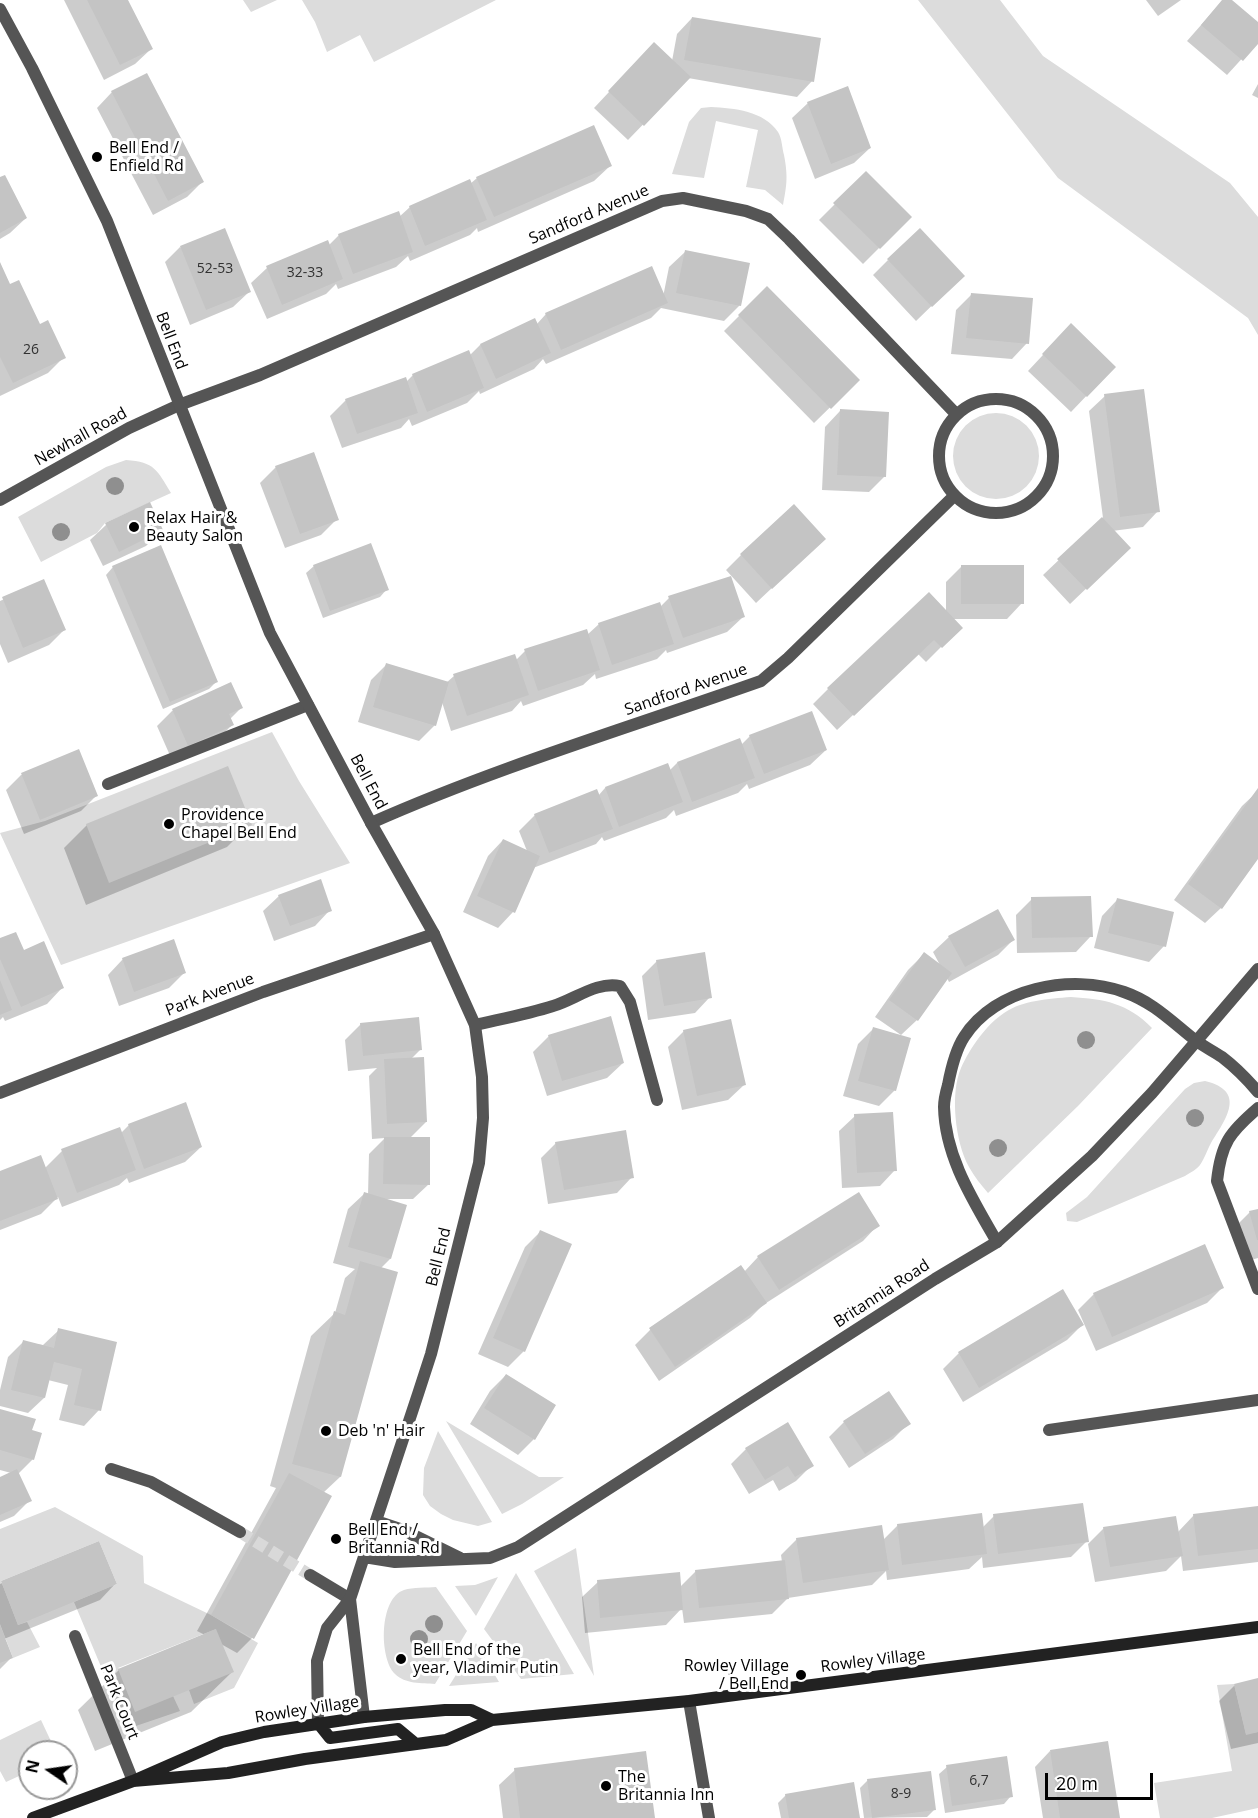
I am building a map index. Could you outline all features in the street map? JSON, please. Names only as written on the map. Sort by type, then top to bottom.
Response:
[{"type":"main road","name":"Rowley Village","points":[[133,1780],[228,1773],[304,1759],[446,1740],[492,1720],[689,1701],[1258,1627]]},
{"type":"main road","name":"Rowley Village","points":[[33,1818],[133,1780],[222,1742],[264,1732],[364,1717],[445,1710],[471,1710],[492,1720]]},
{"type":"main road","points":[[362,1751],[364,1717]]},
{"type":"main road","points":[[318,1723],[330,1738],[398,1729],[416,1744]]},
{"type":"street","name":"Bell End","points":[[0,9],[32,68],[107,221],[270,633],[371,824],[434,934],[475,1026],[483,1077],[483,1118],[479,1163],[431,1354],[350,1599],[327,1628],[317,1661],[318,1723]]},
{"type":"street","name":"Sandford Avenue","points":[[179,405],[260,375],[662,201],[683,198],[746,211],[768,219],[956,414]]},
{"type":"street","points":[[991,398],[1010,400],[1028,408],[1042,421],[1051,438],[1054,458],[1050,476],[1040,493],[1026,506],[1008,513],[988,514],[969,508],[954,496],[943,481],[939,464],[939,445],[945,428],[956,414],[972,403],[991,398]]},
{"type":"street","name":"Newhall Road","points":[[0,500],[129,428],[179,405]]},
{"type":"street","name":"Sandford Avenue","points":[[371,824],[413,804],[498,772],[761,681],[788,658],[954,496]]},
{"type":"street","points":[[108,784],[308,705]]},
{"type":"street","name":"Park Avenue","points":[[0,1093],[263,992],[434,934]]},
{"type":"street","name":"Britannia Road","points":[[364,1557],[394,1562],[490,1558],[518,1547],[997,1242],[1092,1156],[1152,1093],[1258,969]]},
{"type":"street","points":[[475,1026],[555,1006],[612,984],[620,986],[630,1002],[657,1100]]},
{"type":"street","points":[[997,1242],[961,1178],[949,1142],[944,1106],[951,1068],[963,1038],[982,1016],[1011,998],[1039,987],[1061,984],[1092,984],[1123,991],[1154,1006],[1197,1042],[1221,1057],[1244,1076],[1258,1092]]},
{"type":"street","points":[[1258,1108],[1227,1138],[1219,1162],[1217,1180],[1258,1289]]},
{"type":"street","points":[[1049,1430],[1258,1400]]},
{"type":"street","points":[[111,1469],[151,1482],[240,1532]]},
{"type":"street","name":"Britannia Road","points":[[376,1521],[403,1530],[460,1559]]},
{"type":"street","points":[[310,1575],[350,1599]]},
{"type":"street","name":"Bell End","points":[[350,1599],[364,1717]]},
{"type":"street","name":"Park Court","points":[[75,1636],[133,1780]]},
{"type":"street","points":[[689,1701],[709,1818]]},
{"type":"shaded area","points":[[243,0],[277,0],[251,12]]},
{"type":"shaded area","points":[[302,0],[496,0],[374,62],[360,35],[327,52],[315,22]]},
{"type":"shaded area","points":[[918,0],[1000,0],[1043,56],[1230,183],[1258,217],[1258,335],[1248,318],[1058,178]]},
{"type":"shaded area","points":[[701,108],[729,108],[757,115],[765,119],[778,132],[782,143],[786,175],[783,205],[765,190],[746,187],[758,130],[716,121],[704,178],[672,174],[689,122]]},
{"type":"shaded area","points":[[988,413],[1004,413],[1027,425],[1036,439],[1039,456],[1036,473],[1027,487],[1004,499],[988,499],[972,492],[960,480],[953,464],[953,448],[960,432],[972,420]]},
{"type":"shaded area","points":[[126,460],[149,465],[162,478],[171,493],[105,523],[97,533],[41,562],[18,517],[106,467]]},
{"type":"shaded area","points":[[272,732],[299,781],[350,863],[61,965],[0,833],[45,821]]},
{"type":"shaded area","points":[[1071,997],[1115,1004],[1134,1013],[1152,1028],[1078,1106],[988,1193],[964,1157],[957,1131],[955,1104],[961,1068],[979,1038],[1004,1013],[1027,1003]]},
{"type":"shaded area","points":[[1205,1081],[1226,1092],[1229,1107],[1222,1125],[1199,1166],[1185,1176],[1077,1222],[1067,1221],[1066,1213],[1087,1197],[1185,1089],[1194,1083]]},
{"type":"shaded area","points":[[446,1421],[539,1477],[564,1477],[502,1514]]},
{"type":"shaded area","points":[[438,1431],[492,1522],[478,1526],[453,1520],[430,1506],[423,1495],[424,1468]]},
{"type":"shaded area","points":[[55,1507],[143,1556],[144,1583],[211,1615],[258,1643],[234,1688],[194,1704],[189,1690],[216,1629],[118,1668],[173,1696],[180,1711],[127,1729],[74,1602],[117,1584],[99,1541],[1,1581],[18,1625],[27,1622],[40,1647],[13,1658],[0,1624],[0,1529]]},
{"type":"shaded area","points":[[576,1548],[594,1676],[534,1571]]},
{"type":"shaded area","points":[[516,1573],[574,1674],[521,1679],[484,1629]]},
{"type":"shaded area","points":[[498,1577],[476,1616],[455,1586],[475,1585]]},
{"type":"shaded area","points":[[436,1587],[467,1631],[435,1684],[409,1681],[395,1674],[386,1655],[384,1629],[386,1616],[396,1595],[404,1590]]},
{"type":"shaded area","points":[[476,1643],[499,1682],[449,1686]]},
{"type":"shaded area","points":[[1234,1684],[1246,1734],[1258,1732],[1258,1808],[1212,1818],[1160,1818],[1154,1783],[1232,1771],[1217,1685]]},
{"type":"shaded area","points":[[41,1720],[50,1740],[18,1740],[18,1776],[6,1782],[0,1771],[0,1740]]},
{"type":"building","points":[[87,0],[128,0],[153,49],[120,65]]},
{"type":"building","points":[[1222,0],[1232,0],[1258,22],[1258,44],[1243,61],[1201,25]]},
{"type":"building","points":[[692,17],[821,38],[814,82],[684,60]]},
{"type":"building","points":[[654,42],[691,77],[644,126],[608,91]]},
{"type":"building","points":[[147,73],[204,182],[168,201],[111,91]]},
{"type":"building","points":[[848,86],[871,148],[831,164],[807,102]]},
{"type":"building","points":[[594,125],[612,166],[494,217],[476,177]]},
{"type":"building","points":[[866,171],[912,217],[880,249],[833,203]]},
{"type":"building","points":[[5,175],[27,218],[0,233],[0,177]]},
{"type":"building","points":[[470,179],[487,220],[425,246],[409,206]]},
{"type":"building","points":[[399,211],[413,252],[353,274],[338,234]]},
{"type":"building","points":[[225,228],[251,292],[206,310],[180,246]]},
{"type":"building","points":[[920,228],[965,276],[932,307],[887,259]]},
{"type":"building","points":[[328,240],[343,279],[282,305],[266,266]]},
{"type":"building","points":[[685,250],[750,263],[741,306],[676,293]]},
{"type":"building","points":[[0,262],[10,284],[19,280],[40,324],[48,320],[66,358],[13,383],[0,357]]},
{"type":"building","points":[[652,266],[668,303],[561,350],[545,313]]},
{"type":"building","points":[[767,286],[860,380],[831,409],[738,315]]},
{"type":"building","points":[[971,293],[1033,298],[1029,344],[966,338]]},
{"type":"building","points":[[535,318],[551,353],[496,379],[480,344]]},
{"type":"building","points":[[1071,323],[1116,367],[1087,397],[1042,354]]},
{"type":"building","points":[[469,350],[484,388],[427,412],[412,374]]},
{"type":"building","points":[[406,377],[418,413],[357,434],[345,399]]},
{"type":"building","points":[[1144,389],[1160,512],[1120,517],[1104,394]]},
{"type":"building","points":[[840,409],[889,412],[886,477],[837,475]]},
{"type":"building","points":[[314,452],[339,520],[300,534],[275,466]]},
{"type":"building","name":"Relax Hair & Beauty Salon","points":[[150,502],[163,530],[119,552],[105,523]]},
{"type":"building","points":[[794,504],[826,539],[772,589],[740,554]]},
{"type":"building","points":[[1102,517],[1131,548],[1087,590],[1057,559]]},
{"type":"building","points":[[371,543],[389,590],[330,611],[313,565]]},
{"type":"building","points":[[161,545],[218,682],[170,702],[112,566]]},
{"type":"building","points":[[961,565],[1024,565],[1024,604],[961,604]]},
{"type":"building","points":[[731,576],[745,617],[683,638],[668,596]]},
{"type":"building","points":[[44,579],[66,630],[23,648],[2,597]]},
{"type":"building","points":[[929,592],[963,628],[942,648],[934,640],[854,716],[827,688]]},
{"type":"building","points":[[660,602],[674,644],[612,665],[598,623]]},
{"type":"building","points":[[587,629],[600,670],[538,691],[524,649]]},
{"type":"building","points":[[515,654],[529,695],[467,716],[453,674]]},
{"type":"building","points":[[386,663],[449,682],[436,726],[373,707]]},
{"type":"building","points":[[231,682],[243,708],[229,714],[234,725],[188,746],[172,709]]},
{"type":"building","points":[[812,711],[827,750],[764,774],[749,735]]},
{"type":"building","points":[[740,738],[755,778],[692,802],[677,762]]},
{"type":"building","points":[[79,749],[98,796],[40,820],[21,773]]},
{"type":"building","points":[[668,763],[683,802],[619,827],[605,787]]},
{"type":"building","name":"Providence Chapel Bell End","points":[[228,766],[252,825],[109,883],[86,824]]},
{"type":"building","points":[[1258,788],[1258,859],[1222,909],[1188,884]]},
{"type":"building","points":[[597,789],[613,829],[549,853],[534,814]]},
{"type":"building","points":[[503,839],[540,856],[515,913],[477,896]]},
{"type":"building","points":[[321,879],[332,911],[290,926],[278,895]]},
{"type":"building","points":[[1091,896],[1093,937],[1032,938],[1031,897]]},
{"type":"building","points":[[1117,898],[1174,912],[1166,947],[1108,933]]},
{"type":"building","points":[[998,909],[1015,940],[965,967],[948,936]]},
{"type":"building","points":[[16,932],[24,950],[44,941],[64,988],[21,1007],[0,959],[0,938]]},
{"type":"building","points":[[174,939],[186,973],[134,992],[122,958]]},
{"type":"building","points":[[705,952],[712,998],[664,1006],[656,960]]},
{"type":"building","points":[[924,952],[952,973],[918,1021],[889,1000]]},
{"type":"building","points":[[0,980],[12,1010],[0,1015]]},
{"type":"building","points":[[611,1016],[624,1063],[562,1081],[548,1035]]},
{"type":"building","points":[[419,1017],[422,1050],[363,1056],[360,1023]]},
{"type":"building","points":[[731,1019],[746,1085],[697,1096],[683,1030]]},
{"type":"building","points":[[873,1027],[911,1038],[896,1091],[858,1081]]},
{"type":"building","points":[[424,1057],[427,1122],[387,1124],[384,1059]]},
{"type":"building","points":[[186,1102],[202,1147],[144,1169],[128,1124]]},
{"type":"building","points":[[893,1112],[897,1171],[857,1173],[854,1114]]},
{"type":"building","points":[[120,1127],[136,1170],[77,1193],[61,1149]]},
{"type":"building","points":[[626,1130],[634,1178],[564,1190],[555,1142]]},
{"type":"building","points":[[384,1137],[430,1137],[430,1185],[383,1184]]},
{"type":"building","points":[[41,1155],[58,1199],[0,1221],[0,1171]]},
{"type":"building","points":[[364,1192],[407,1205],[391,1259],[348,1247]]},
{"type":"building","points":[[859,1192],[880,1226],[779,1290],[757,1256]]},
{"type":"building","points":[[1258,1209],[1258,1240],[1257,1240],[1249,1211]]},
{"type":"building","points":[[540,1230],[572,1244],[525,1352],[493,1338]]},
{"type":"building","points":[[1205,1244],[1224,1288],[1112,1337],[1093,1293]]},
{"type":"building","points":[[360,1261],[398,1272],[341,1477],[292,1464],[334,1311],[345,1315]]},
{"type":"building","points":[[741,1265],[767,1303],[675,1367],[649,1328]]},
{"type":"building","points":[[1063,1289],[1084,1325],[979,1388],[958,1352]]},
{"type":"building","points":[[58,1328],[117,1342],[101,1411],[74,1405],[82,1369],[54,1362],[45,1398],[11,1390],[23,1340],[54,1348]]},
{"type":"building","points":[[506,1374],[556,1405],[535,1440],[484,1408]]},
{"type":"building","points":[[889,1391],[911,1424],[865,1454],[843,1421]]},
{"type":"building","points":[[0,1409],[36,1419],[32,1430],[42,1433],[34,1460],[0,1450]]},
{"type":"building","points":[[788,1422],[814,1466],[795,1477],[788,1466],[765,1480],[745,1448]]},
{"type":"building","points":[[17,1469],[32,1501],[0,1515],[0,1477]]},
{"type":"building","points":[[289,1473],[332,1496],[254,1639],[211,1615]]},
{"type":"building","points":[[1083,1503],[1089,1542],[998,1554],[993,1514]]},
{"type":"building","points":[[1258,1506],[1258,1549],[1198,1556],[1193,1514]]},
{"type":"building","points":[[982,1513],[987,1554],[902,1565],[897,1524]]},
{"type":"building","points":[[1176,1516],[1183,1556],[1110,1567],[1103,1527]]},
{"type":"building","points":[[882,1525],[889,1570],[803,1583],[796,1538]]},
{"type":"building","points":[[99,1541],[117,1584],[18,1625],[1,1581]]},
{"type":"building","points":[[785,1560],[789,1599],[699,1608],[695,1570]]},
{"type":"building","points":[[680,1572],[683,1610],[600,1618],[597,1580]]},
{"type":"building","points":[[0,1625],[13,1658],[0,1663]]},
{"type":"building","points":[[216,1629],[234,1672],[135,1712],[118,1669]]},
{"type":"building","points":[[1258,1678],[1258,1732],[1246,1735],[1234,1684]]},
{"type":"building","points":[[1108,1741],[1120,1818],[1060,1818],[1050,1750]]},
{"type":"building","points":[[646,1751],[655,1818],[520,1818],[514,1768]]},
{"type":"building","points":[[1007,1756],[1013,1797],[952,1806],[946,1765]]},
{"type":"building","points":[[931,1771],[936,1810],[872,1818],[867,1779]]},
{"type":"building","points":[[854,1782],[860,1818],[789,1818],[785,1794]]},
{"type":"tunnel","points":[[240,1532],[310,1575]]},
{"type":"place","name":"Bell End / Enfield Rd","points":[[97,157]]},
{"type":"place","name":"Relax Hair & Beauty Salon","points":[[134,527]]},
{"type":"place","name":"Providence Chapel Bell End","points":[[169,824]]},
{"type":"place","name":"Deb 'n' Hair","points":[[326,1431]]},
{"type":"place","name":"Bell End / Britannia Rd","points":[[336,1539]]},
{"type":"place","name":"Bell End of the year, Vladimir Putin","points":[[401,1659]]},
{"type":"place","name":"Rowley Village / Bell End","points":[[801,1675]]},
{"type":"place","name":"The Britannia Inn","points":[[606,1786]]}]
